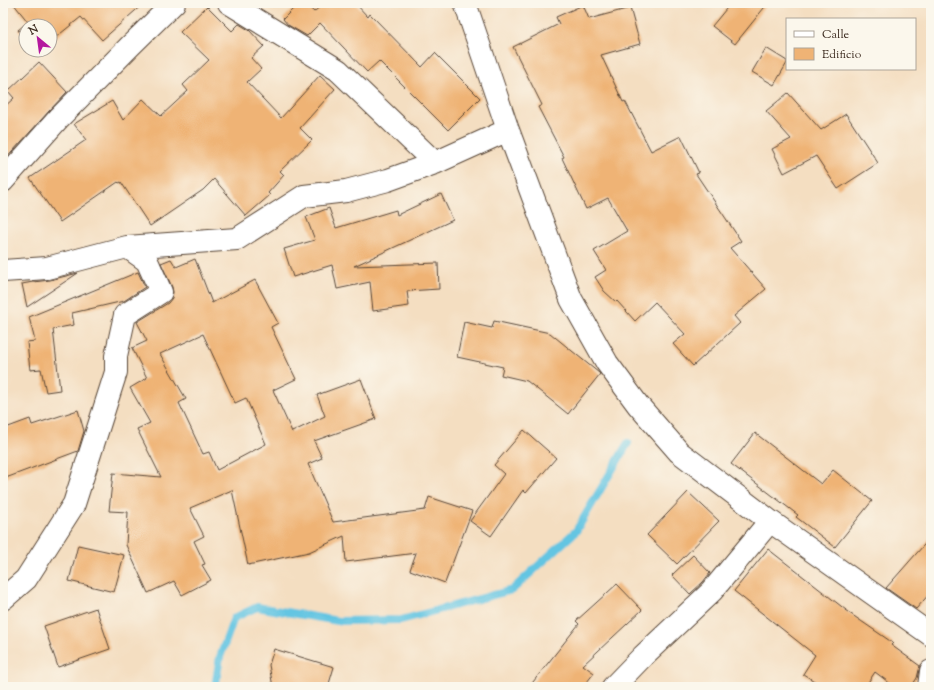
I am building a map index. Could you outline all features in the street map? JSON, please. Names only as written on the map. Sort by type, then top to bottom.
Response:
[{"type":"street","points":[[3,181],[59,118],[174,3]]},
{"type":"street","points":[[229,3],[338,70],[435,163]]},
{"type":"street","points":[[465,3],[508,130],[571,299],[607,363],[638,405],[679,452],[770,521],[931,635]]},
{"type":"street","points":[[3,271],[47,268],[127,247],[237,239],[304,196],[346,191],[381,182],[435,163],[508,130]]},
{"type":"street","points":[[3,599],[26,579],[74,504],[116,372],[116,356],[125,315],[161,292],[147,261],[127,247]]},
{"type":"street","points":[[612,687],[712,591],[770,521]]},
{"type":"street","points":[[929,687],[931,671]]},
{"type":"building","points":[[13,3],[144,3],[102,40],[81,17],[58,36],[58,18],[25,18]]},
{"type":"building","points":[[299,3],[304,3],[314,12],[324,3],[355,3],[368,17],[370,14],[422,67],[435,53],[480,98],[448,130],[379,61],[367,72],[320,23],[307,36],[288,25],[283,19]]},
{"type":"building","points":[[731,3],[768,3],[735,44],[712,26]]},
{"type":"building","points":[[583,5],[589,19],[630,8],[640,44],[601,55],[623,102],[625,101],[651,151],[681,136],[699,173],[696,174],[741,241],[730,248],[766,289],[734,316],[740,323],[693,366],[673,344],[685,334],[655,302],[635,321],[617,301],[616,302],[604,291],[595,277],[606,270],[594,251],[627,231],[608,198],[586,209],[562,158],[564,157],[538,107],[542,105],[513,47],[559,24],[556,17]]},
{"type":"building","points":[[207,6],[232,31],[239,24],[249,30],[264,46],[251,58],[261,69],[247,82],[281,118],[320,75],[335,89],[300,128],[312,140],[280,171],[284,175],[268,193],[270,195],[246,216],[214,179],[203,190],[150,226],[121,182],[118,182],[60,222],[30,178],[86,140],[74,124],[112,101],[123,120],[143,99],[161,116],[188,91],[183,85],[209,60],[180,32]]},
{"type":"building","points":[[766,48],[786,60],[786,65],[774,85],[752,72]]},
{"type":"building","points":[[39,62],[67,92],[3,162],[3,108],[14,98],[8,91]]},
{"type":"building","points":[[788,93],[821,130],[846,114],[878,163],[838,189],[816,156],[784,173],[772,149],[791,139],[766,111]]},
{"type":"building","points":[[441,194],[453,220],[354,266],[438,263],[439,289],[407,291],[409,306],[373,311],[370,282],[337,289],[332,265],[293,277],[284,249],[315,240],[306,217],[329,208],[336,228],[396,210],[397,215]]},
{"type":"building","points":[[171,259],[176,267],[195,259],[212,303],[255,280],[278,323],[271,327],[296,379],[273,390],[292,432],[325,416],[317,395],[361,379],[376,419],[314,441],[322,458],[308,464],[333,522],[425,510],[429,497],[472,511],[445,583],[410,570],[416,553],[346,562],[344,536],[309,552],[248,565],[232,490],[190,508],[204,536],[194,541],[205,564],[202,565],[211,580],[182,595],[174,581],[148,593],[126,545],[128,512],[109,511],[113,473],[161,477],[137,429],[150,423],[130,388],[147,378],[132,348],[147,341],[137,322],[168,303],[172,298],[172,287],[161,263]],"holes":[[[203,334],[235,403],[246,398],[266,444],[217,470],[209,452],[203,454],[179,403],[186,399],[160,354]]]},
{"type":"building","points":[[138,272],[145,287],[124,301],[72,313],[74,325],[53,329],[60,390],[46,392],[41,369],[30,370],[27,342],[35,341],[29,317]]},
{"type":"building","points":[[78,273],[27,307],[22,284],[50,280]]},
{"type":"building","points":[[494,321],[550,333],[600,374],[568,414],[527,381],[501,375],[503,367],[457,357],[464,322],[492,328]]},
{"type":"building","points":[[78,410],[84,431],[78,451],[3,479],[3,429],[30,419],[32,425]]},
{"type":"building","points":[[524,430],[556,458],[526,493],[523,490],[491,536],[470,521],[504,474],[494,465]]},
{"type":"building","points":[[755,433],[821,484],[833,470],[872,501],[835,547],[796,517],[798,515],[731,464]]},
{"type":"building","points":[[688,492],[719,521],[677,564],[647,535]]},
{"type":"building","points":[[931,537],[931,592],[916,609],[886,588]]},
{"type":"building","points":[[78,545],[124,555],[114,592],[69,581]]},
{"type":"building","points":[[768,549],[845,610],[893,643],[891,645],[920,666],[917,678],[911,687],[895,687],[875,672],[865,687],[824,687],[803,674],[815,655],[734,591]]},
{"type":"building","points":[[693,555],[710,573],[690,594],[672,575]]},
{"type":"building","points":[[617,584],[642,610],[583,665],[594,673],[583,687],[529,687],[579,624],[576,621]]},
{"type":"building","points":[[96,608],[110,649],[58,667],[44,626]]},
{"type":"building","points":[[274,649],[334,667],[328,687],[273,687],[269,665]]},
{"type":"waterway","points":[[215,687],[220,657],[234,618],[257,607],[338,621],[401,620],[512,590],[576,531],[628,443]]}]
